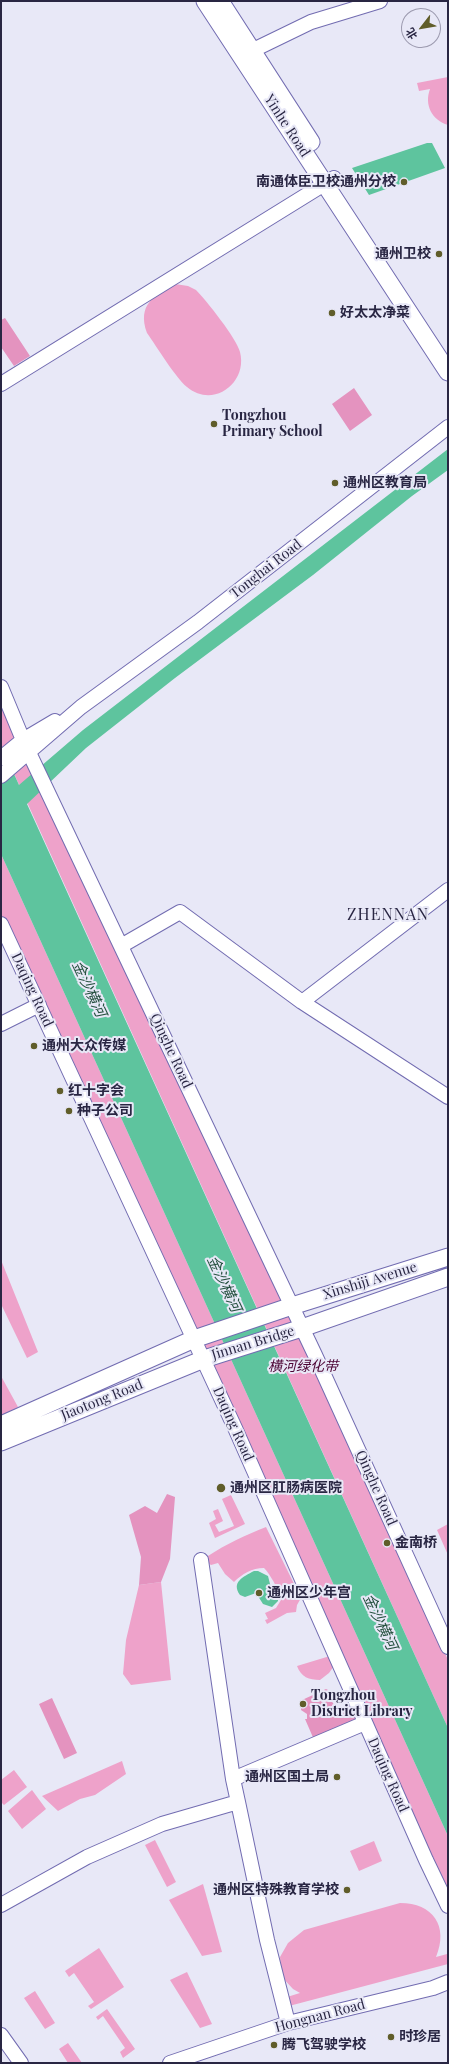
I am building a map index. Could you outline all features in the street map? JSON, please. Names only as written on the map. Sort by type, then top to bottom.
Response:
[{"type":"main road","name":"Yinhe Road","points":[[205,1],[246,53],[329,181],[448,372]]},
{"type":"main road","name":"Yinhe Road","points":[[220,1],[246,53]]},
{"type":"main road","name":"Yinhe Road","points":[[329,181],[448,351]]},
{"type":"main road","name":"Xinshiji Avenue","points":[[292,1306],[448,1257]]},
{"type":"main road","name":"Xinshiji Avenue","points":[[302,1328],[448,1277]]},
{"type":"main road","name":"Jinnan Bridge","points":[[194,1339],[292,1306]]},
{"type":"main road","name":"Jinnan Bridge","points":[[204,1359],[302,1328]]},
{"type":"main road","name":"Jiaotong Road","points":[[1,1425],[194,1339]]},
{"type":"main road","name":"Jiaotong Road","points":[[1,1442],[204,1359]]},
{"type":"street","points":[[246,53],[310,22],[380,1]]},
{"type":"street","points":[[1,384],[329,181]]},
{"type":"street","name":"Tonghai Road","points":[[26,746],[198,622],[448,427]]},
{"type":"street","points":[[1,687],[26,746]]},
{"type":"street","points":[[1,758],[26,746]]},
{"type":"street","points":[[1,776],[26,746]]},
{"type":"street","name":"Qinghe Road","points":[[26,746],[292,1306],[448,1647]]},
{"type":"street","points":[[302,1002],[448,890]]},
{"type":"street","points":[[121,946],[180,912],[302,1002],[448,1096]]},
{"type":"street","name":"Daqing Road","points":[[1,924],[204,1359],[448,1906]]},
{"type":"street","points":[[1,1024],[39,1005]]},
{"type":"street","points":[[201,1560],[233,1779],[266,1940],[288,2024]]},
{"type":"street","points":[[233,1779],[366,1723]]},
{"type":"street","points":[[1,1905],[87,1857],[162,1824],[238,1802]]},
{"type":"street","name":"Hongnan Road","points":[[170,2063],[288,2024],[433,1988],[448,1982]]},
{"type":"street","points":[[1,2035],[21,2063]]},
{"type":"green space","points":[[448,77],[448,125],[438,120],[431,111],[428,101],[430,89],[419,91],[417,83]]},
{"type":"green space","points":[[175,284],[188,286],[196,290],[214,311],[238,346],[241,363],[239,374],[234,382],[217,394],[207,395],[197,393],[187,387],[172,369],[147,333],[144,323],[144,315],[149,302],[160,292]]},
{"type":"green space","name":"横河绿化带","points":[[1,687],[315,1355],[448,1660],[448,1728],[1,745]]},
{"type":"green space","name":"横河绿化带","points":[[1,854],[448,1836],[448,1894],[1,924]]},
{"type":"green space","points":[[1,1260],[38,1352],[27,1358],[1,1304]]},
{"type":"green space","points":[[1,1376],[18,1407],[1,1416]]},
{"type":"green space","points":[[231,1495],[245,1524],[215,1538],[209,1523],[216,1519],[213,1511],[218,1509],[223,1521],[215,1525],[219,1532],[234,1526],[222,1499]]},
{"type":"green space","points":[[448,1524],[448,1555],[437,1530]]},
{"type":"green space","points":[[266,1527],[301,1598],[297,1605],[296,1612],[287,1613],[267,1624],[265,1620],[268,1619],[265,1613],[276,1608],[281,1600],[281,1597],[275,1584],[264,1568],[255,1569],[248,1572],[240,1576],[234,1582],[225,1574],[218,1563],[211,1565],[207,1562],[208,1556],[236,1540]]},
{"type":"green space","points":[[161,1582],[171,1680],[131,1685],[123,1674],[126,1640],[139,1585]]},
{"type":"green space","points":[[330,1656],[334,1666],[329,1673],[320,1680],[306,1677],[301,1673],[297,1666]]},
{"type":"green space","points":[[122,1761],[126,1774],[95,1795],[80,1799],[58,1811],[42,1796]]},
{"type":"green space","points":[[14,1770],[27,1787],[4,1805],[1,1802],[1,1780]]},
{"type":"green space","points":[[32,1790],[46,1809],[22,1829],[8,1811]]},
{"type":"green space","points":[[155,1840],[176,1882],[167,1887],[145,1845]]},
{"type":"green space","points":[[374,1841],[382,1861],[359,1871],[350,1851]]},
{"type":"green space","points":[[203,1884],[222,1952],[202,1956],[169,1900]]},
{"type":"green space","points":[[400,1903],[412,1904],[421,1907],[435,1918],[439,1926],[440,1935],[440,1946],[436,1957],[447,1954],[448,1964],[289,2006],[287,1997],[300,1993],[293,1989],[281,1976],[280,1957],[288,1943],[304,1930]]},
{"type":"green space","points":[[99,1948],[124,1987],[91,2009],[88,2006],[94,2002],[74,1973],[69,1977],[65,1971]]},
{"type":"green space","points":[[187,1972],[212,2024],[200,2028],[170,1980]]},
{"type":"green space","points":[[35,1991],[55,2023],[45,2029],[24,1998]]},
{"type":"green space","points":[[107,2009],[135,2049],[123,2058],[120,2052],[125,2048],[103,2016],[98,2020],[96,2017]]},
{"type":"green space","points":[[68,2043],[82,2063],[68,2063],[59,2049]]},
{"type":"shaded area","points":[[5,318],[30,356],[14,366],[1,347],[1,320]]},
{"type":"shaded area","points":[[354,388],[372,415],[350,431],[332,404]]},
{"type":"shaded area","points":[[167,1494],[175,1497],[170,1559],[161,1582],[139,1585],[141,1557],[129,1515],[145,1506],[157,1513]]},
{"type":"shaded area","points":[[326,1689],[330,1691],[333,1697],[331,1700],[338,1711],[352,1705],[360,1723],[315,1742],[305,1719],[307,1719],[307,1714],[301,1710],[302,1700]]},
{"type":"shaded area","points":[[52,1698],[77,1753],[64,1759],[39,1704]]},
{"type":"water","points":[[427,143],[432,143],[445,168],[369,195],[352,168]]},
{"type":"water","name":"金沙横河","points":[[448,449],[448,470],[412,496],[313,575],[175,678],[86,748],[27,804],[448,1728],[448,1836],[1,854],[1,745],[19,785],[83,730]]},
{"type":"water","points":[[254,1571],[258,1571],[268,1576],[271,1588],[278,1595],[278,1601],[272,1607],[263,1604],[256,1593],[245,1597],[240,1595],[237,1587],[238,1583],[246,1575]]},
{"type":"place","name":"南通体臣卫校通州分校","points":[[404,182]]},
{"type":"place","name":"通州卫校","points":[[439,254]]},
{"type":"place","name":"好太太净菜","points":[[332,313]]},
{"type":"place","name":"Tongzhou Primary School","points":[[214,424]]},
{"type":"place","name":"通州区教育局","points":[[335,483]]},
{"type":"place","name":"通州大众传媒","points":[[34,1046]]},
{"type":"place","name":"红十字会","points":[[60,1091]]},
{"type":"place","name":"种子公司","points":[[69,1111]]},
{"type":"place","name":"通州区肛肠病医院","points":[[221,1488]]},
{"type":"place","name":"金南桥","points":[[387,1543]]},
{"type":"place","name":"通州区少年宫","points":[[259,1593]]},
{"type":"place","name":"Tongzhou District Library","points":[[303,1704]]},
{"type":"place","name":"通州区国土局","points":[[337,1777]]},
{"type":"place","name":"通州区特殊教育学校","points":[[347,1890]]},
{"type":"place","name":"时珍居","points":[[391,2037]]},
{"type":"place","name":"腾飞驾驶学校","points":[[274,2045]]},
{"type":"district","name":"ZHENNAN","points":[[388,915]]}]
